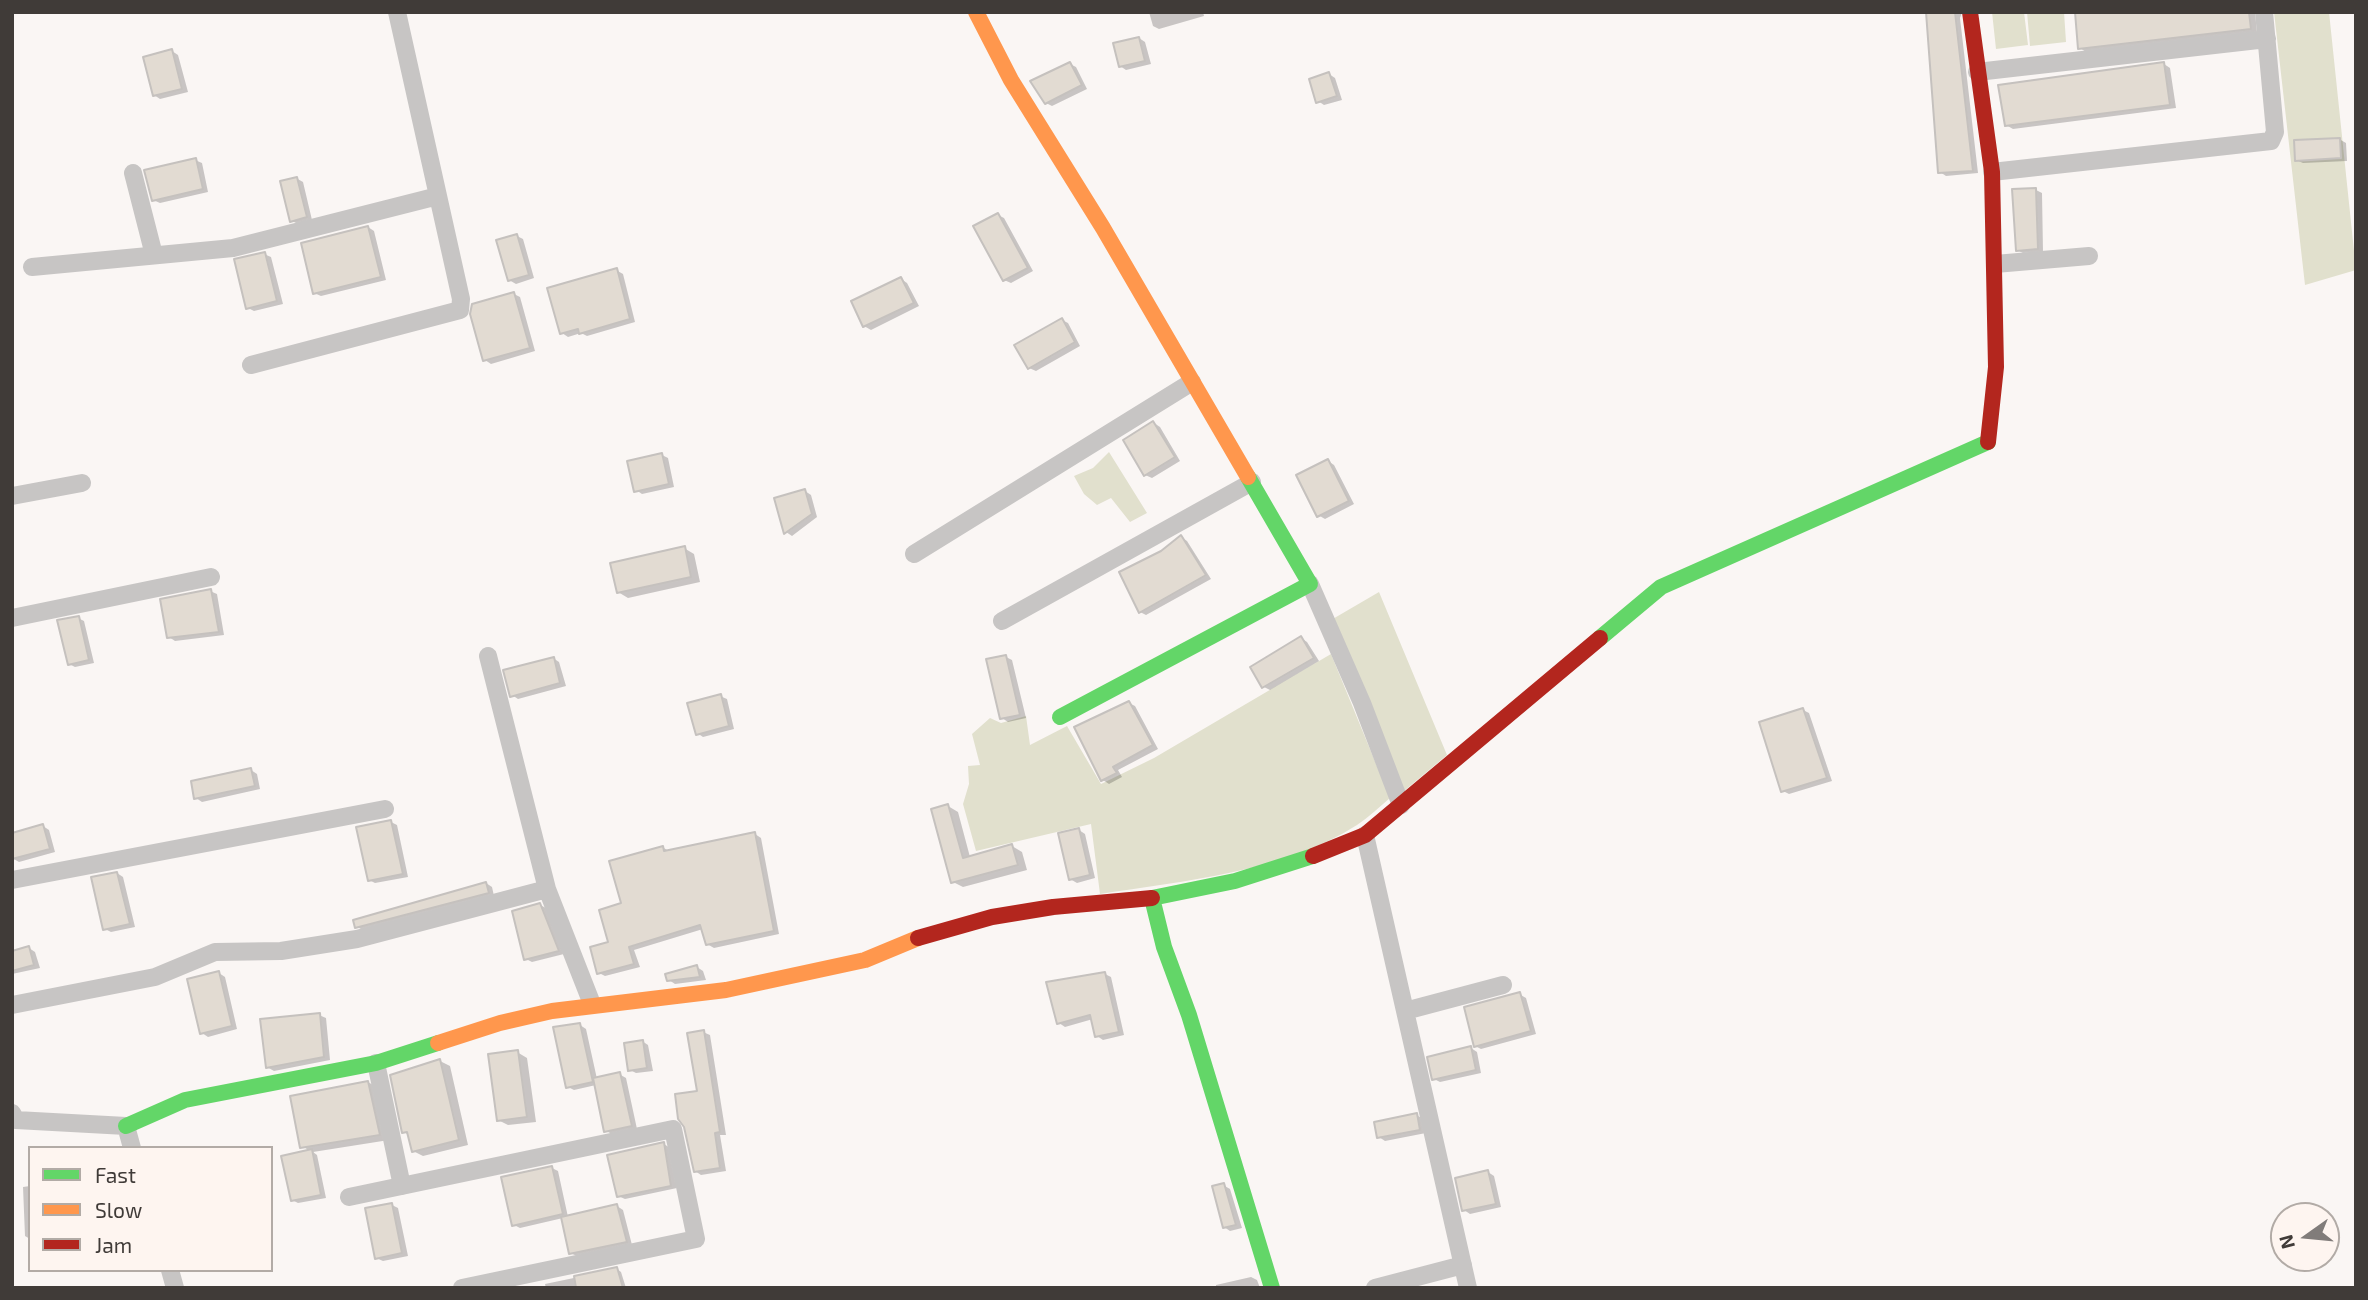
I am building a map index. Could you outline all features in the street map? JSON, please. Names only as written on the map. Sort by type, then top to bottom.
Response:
[{"type":"street","points":[[251,365],[460,310],[461,299],[397,12]]},
{"type":"street","points":[[976,12],[1011,80],[1103,228],[1310,584],[1362,703],[1401,805]]},
{"type":"street","points":[[12,1112],[16,1120],[126,1126],[185,1100],[376,1063],[500,1023],[592,1004],[635,1003],[726,990],[865,960],[916,939],[992,917],[1053,907],[1153,898],[1247,878],[1293,864],[1366,835],[1661,587],[1989,442],[1996,367],[1992,172],[1970,12]]},
{"type":"street","points":[[1992,172],[2271,141],[2275,132],[2264,12]]},
{"type":"street","points":[[1977,72],[2267,39]]},
{"type":"street","points":[[133,173],[154,255]]},
{"type":"street","points":[[33,267],[233,247],[438,196]]},
{"type":"street","points":[[1995,264],[2089,256]]},
{"type":"street","points":[[914,554],[1192,382]]},
{"type":"street","points":[[12,496],[82,482]]},
{"type":"street","points":[[1002,621],[1252,482]]},
{"type":"street","points":[[12,618],[211,577]]},
{"type":"street","points":[[1060,717],[1310,584]]},
{"type":"street","points":[[488,656],[547,889],[592,1004]]},
{"type":"street","points":[[12,880],[385,809]]},
{"type":"street","points":[[1366,835],[1468,1288]]},
{"type":"street","points":[[12,1005],[155,977],[215,953],[281,951],[357,939],[547,889]]},
{"type":"street","points":[[1153,898],[1164,947],[1189,1015],[1272,1288]]},
{"type":"street","points":[[1405,1011],[1503,985]]},
{"type":"street","points":[[376,1063],[402,1186]]},
{"type":"street","points":[[126,1126],[131,1146]]},
{"type":"street","points":[[349,1197],[673,1129],[696,1239],[462,1288]]},
{"type":"street","points":[[1375,1288],[1463,1265]]},
{"type":"green space","points":[[1992,12],[2024,12],[2028,45],[1996,49]]},
{"type":"green space","points":[[2027,12],[2064,12],[2066,42],[2030,46]]},
{"type":"green space","points":[[2274,12],[2329,12],[2356,270],[2305,285]]},
{"type":"green space","points":[[1109,452],[1147,513],[1130,522],[1111,498],[1097,505],[1084,494],[1074,476],[1093,468]]},
{"type":"green space","points":[[1379,592],[1447,755],[1404,791],[1331,620]]},
{"type":"green space","points":[[1331,654],[1390,798],[1357,825],[1328,841],[1265,864],[1199,879],[1100,894],[1091,824],[976,851],[963,804],[969,784],[968,766],[980,765],[972,734],[990,718],[1001,723],[1026,716],[1030,745],[1067,726],[1101,784],[1154,758]]},
{"type":"building","points":[[1926,12],[1955,12],[1973,171],[1938,173]]},
{"type":"building","points":[[2075,12],[2249,12],[2251,29],[2078,49]]},
{"type":"building","points":[[1139,37],[1145,61],[1119,67],[1113,43]]},
{"type":"building","points":[[172,49],[182,89],[153,96],[143,57]]},
{"type":"building","points":[[1070,62],[1082,85],[1045,104],[1030,81]]},
{"type":"building","points":[[2164,62],[2170,105],[2005,126],[1998,85]]},
{"type":"building","points":[[1329,72],[1337,96],[1316,103],[1309,79]]},
{"type":"building","points":[[2340,138],[2341,158],[2295,161],[2294,140]]},
{"type":"building","points":[[196,158],[203,189],[152,201],[144,170]]},
{"type":"building","points":[[297,177],[307,217],[290,222],[280,181]]},
{"type":"building","points":[[2036,188],[2038,249],[2016,251],[2012,189]]},
{"type":"building","points":[[998,213],[1028,268],[1003,281],[973,226]]},
{"type":"building","points":[[368,226],[381,277],[313,294],[301,243]]},
{"type":"building","points":[[517,234],[529,275],[508,281],[496,240]]},
{"type":"building","points":[[265,252],[277,301],[246,309],[234,259]]},
{"type":"building","points":[[617,268],[630,319],[579,334],[578,329],[560,334],[547,288]]},
{"type":"building","points":[[901,277],[914,303],[863,327],[851,301]]},
{"type":"building","points":[[514,292],[530,348],[483,361],[470,314],[472,304]]},
{"type":"building","points":[[1062,318],[1075,342],[1028,369],[1014,345]]},
{"type":"building","points":[[1153,421],[1175,457],[1144,476],[1123,440]]},
{"type":"building","points":[[662,453],[669,484],[634,492],[627,461]]},
{"type":"building","points":[[1328,459],[1349,501],[1317,517],[1296,475]]},
{"type":"building","points":[[805,489],[812,514],[784,534],[774,498]]},
{"type":"building","points":[[1181,535],[1206,575],[1139,613],[1119,572],[1161,551]]},
{"type":"building","points":[[685,546],[691,577],[617,593],[610,563]]},
{"type":"building","points":[[211,589],[219,632],[167,638],[160,599]]},
{"type":"building","points":[[79,616],[89,660],[68,665],[57,620]]},
{"type":"building","points":[[1301,636],[1314,658],[1262,688],[1250,667]]},
{"type":"building","points":[[1006,655],[1020,715],[1000,719],[986,659]]},
{"type":"building","points":[[554,657],[560,683],[510,697],[503,670]]},
{"type":"building","points":[[721,694],[729,726],[696,735],[687,703]]},
{"type":"building","points":[[1129,701],[1153,745],[1113,767],[1117,773],[1101,781],[1074,727]]},
{"type":"building","points":[[1803,708],[1827,778],[1781,792],[1759,722]]},
{"type":"building","points":[[251,768],[255,786],[194,799],[191,781]]},
{"type":"building","points":[[948,804],[963,858],[1012,844],[1018,865],[951,883],[931,809]]},
{"type":"building","points":[[391,820],[403,874],[368,881],[356,827]]},
{"type":"building","points":[[43,824],[50,849],[12,859],[12,833]]},
{"type":"building","points":[[1079,828],[1090,875],[1069,880],[1058,833]]},
{"type":"building","points":[[755,832],[774,931],[706,945],[700,925],[629,947],[634,964],[597,974],[590,947],[608,942],[599,910],[621,903],[609,861],[663,846],[664,851]]},
{"type":"building","points":[[117,872],[130,924],[103,930],[91,877]]},
{"type":"building","points":[[486,882],[489,893],[355,928],[353,920]]},
{"type":"building","points":[[540,903],[559,951],[524,960],[512,911]]},
{"type":"building","points":[[29,946],[34,965],[12,971],[12,951]]},
{"type":"building","points":[[697,965],[700,977],[667,981],[665,974]]},
{"type":"building","points":[[219,971],[232,1026],[200,1034],[187,979]]},
{"type":"building","points":[[1105,972],[1119,1032],[1095,1037],[1090,1015],[1057,1024],[1046,982]]},
{"type":"building","points":[[1520,992],[1531,1031],[1474,1047],[1464,1007]]},
{"type":"building","points":[[320,1013],[324,1057],[266,1068],[260,1019]]},
{"type":"building","points":[[580,1023],[593,1082],[566,1088],[553,1027]]},
{"type":"building","points":[[704,1030],[720,1132],[715,1133],[720,1168],[694,1172],[684,1127],[678,1119],[675,1094],[697,1091],[687,1033]]},
{"type":"building","points":[[643,1040],[647,1068],[628,1071],[624,1043]]},
{"type":"building","points":[[1471,1046],[1476,1070],[1432,1080],[1427,1057]]},
{"type":"building","points":[[518,1050],[527,1117],[497,1121],[488,1054]]},
{"type":"building","points":[[440,1059],[459,1140],[412,1152],[407,1132],[402,1133],[390,1075]]},
{"type":"building","points":[[620,1072],[632,1126],[604,1132],[593,1078]]},
{"type":"building","points":[[368,1081],[380,1135],[300,1148],[290,1096]]},
{"type":"building","points":[[1417,1113],[1420,1130],[1377,1138],[1374,1122]]},
{"type":"building","points":[[664,1142],[671,1186],[617,1197],[607,1155]]},
{"type":"building","points":[[312,1149],[321,1195],[291,1201],[281,1156]]},
{"type":"building","points":[[552,1166],[563,1214],[512,1226],[501,1177]]},
{"type":"building","points":[[1488,1170],[1496,1204],[1462,1211],[1455,1178]]},
{"type":"building","points":[[1224,1183],[1236,1225],[1223,1228],[1212,1186]]},
{"type":"building","points":[[392,1203],[402,1253],[375,1259],[365,1208]]},
{"type":"building","points":[[617,1204],[627,1242],[569,1254],[561,1217]]},
{"type":"building","points":[[617,1267],[623,1288],[576,1288],[574,1276]]},
{"type":"traffic: fast","points":[[1600,638],[1661,587],[1988,442]]},
{"type":"traffic: fast","points":[[1060,717],[1310,584],[1248,477]]},
{"type":"traffic: fast","points":[[1272,1288],[1189,1015],[1164,947],[1152,898],[1235,881],[1313,856]]},
{"type":"traffic: fast","points":[[126,1126],[185,1100],[376,1063],[438,1043]]},
{"type":"traffic: slow","points":[[976,12],[1011,80],[1103,228],[1248,477]]},
{"type":"traffic: slow","points":[[438,1043],[500,1023],[552,1011],[726,990],[865,960],[918,938]]},
{"type":"traffic: jam","points":[[1970,12],[1992,172],[1996,367],[1988,442]]},
{"type":"traffic: jam","points":[[1313,856],[1365,835],[1600,638]]},
{"type":"traffic: jam","points":[[918,938],[992,917],[1053,907],[1152,898]]}]
